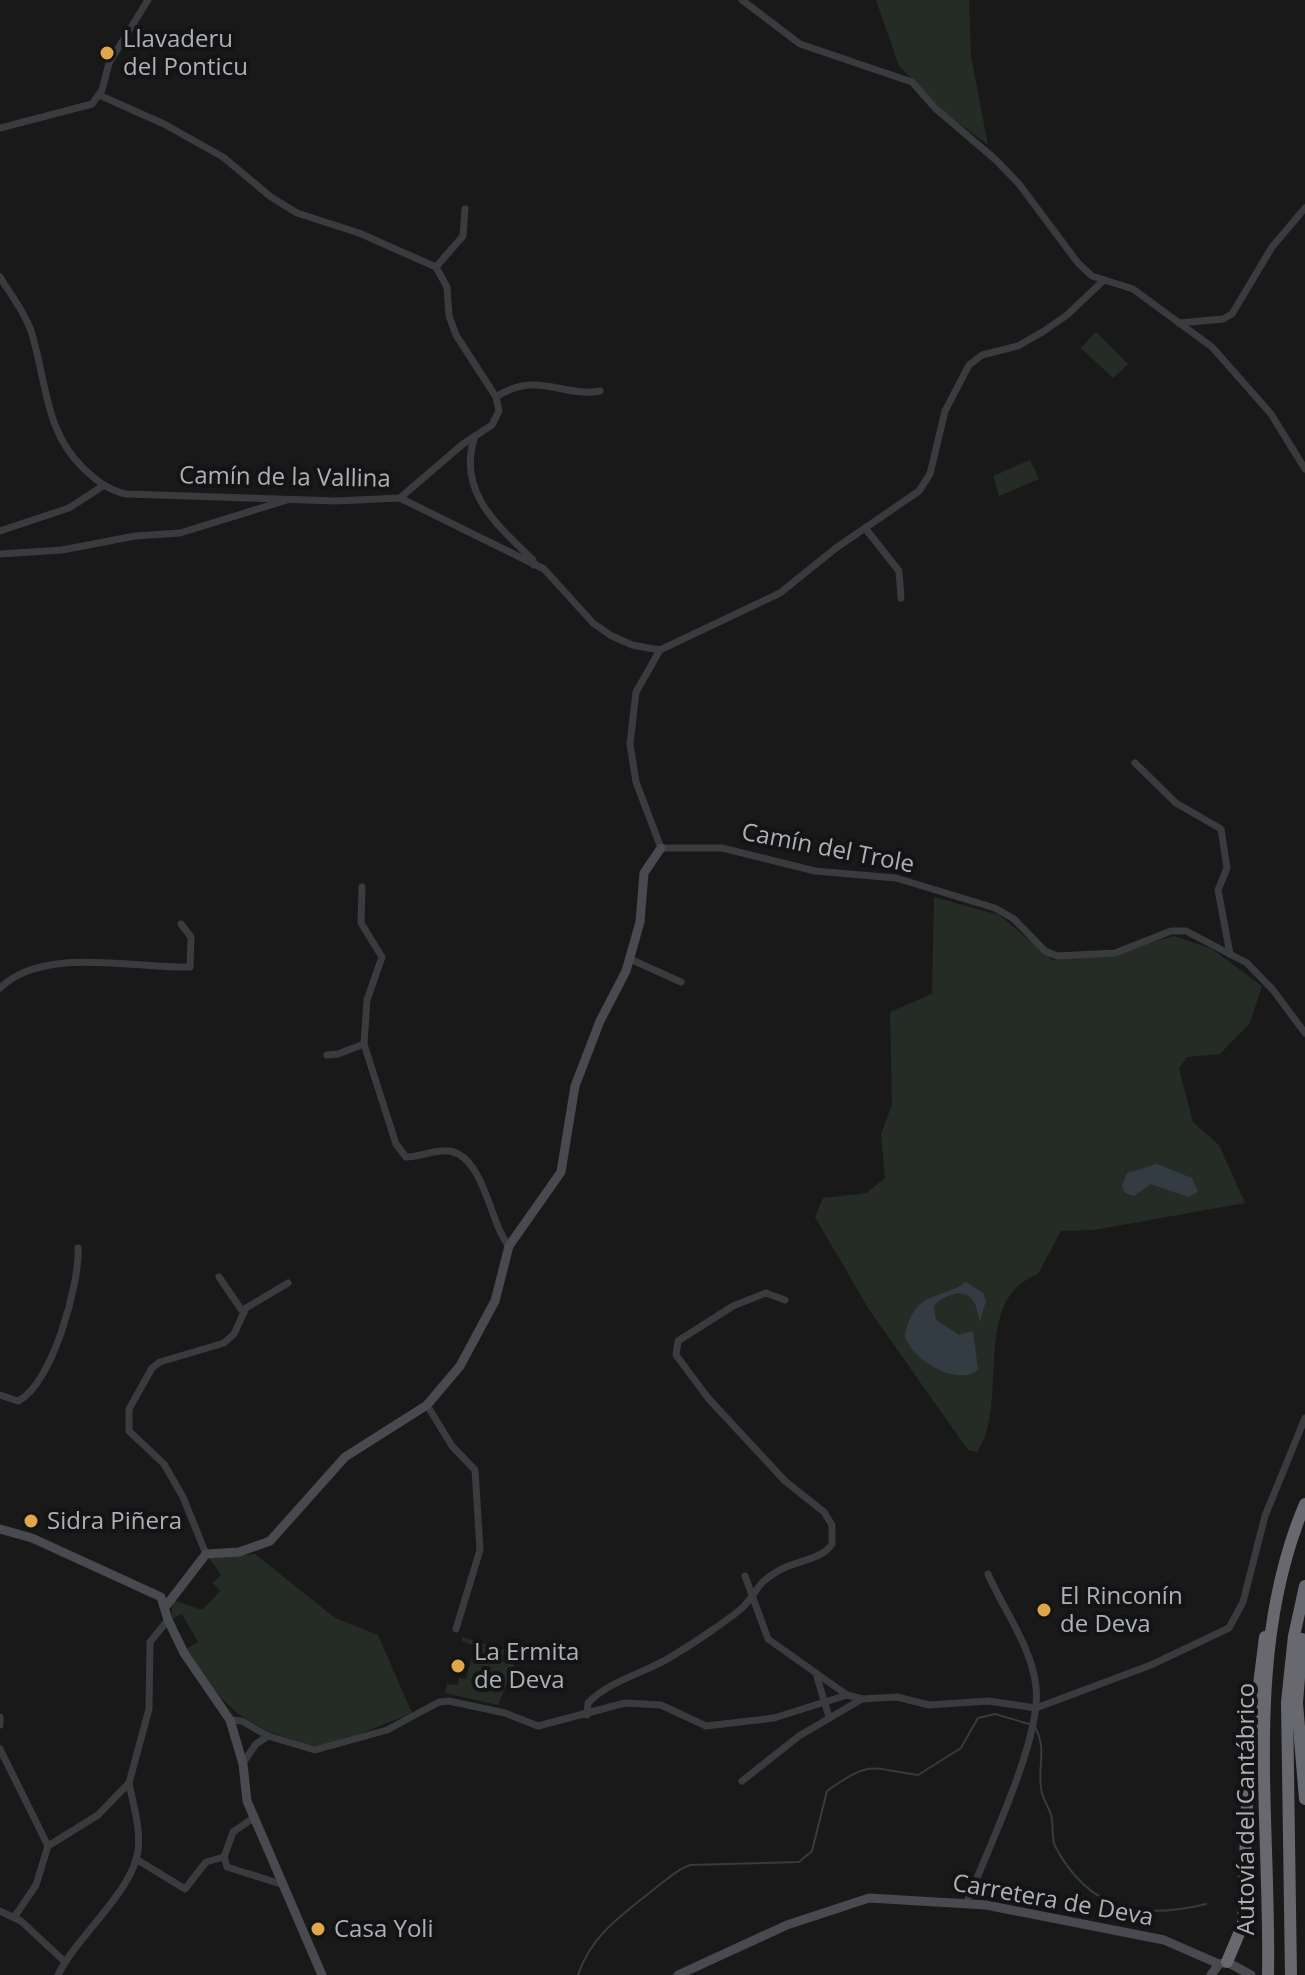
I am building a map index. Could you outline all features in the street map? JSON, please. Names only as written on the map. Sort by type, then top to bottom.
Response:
[{"type":"highway","name":"Autovía del Cantábrico","points":[[1268,1975],[1264,1704],[1282,1580],[1305,1504]]},
{"type":"highway","points":[[1223,1963],[1243,1924],[1248,1772],[1254,1705],[1271,1608],[1282,1580]]},
{"type":"highway","name":"Autovía del Cantábrico","points":[[1291,1975],[1287,1702],[1294,1636],[1305,1586]]},
{"type":"highway","points":[[1305,1623],[1297,1703],[1305,1799]]},
{"type":"street","points":[[0,128],[86,107],[99,95],[109,63],[148,0]]},
{"type":"street","points":[[742,0],[800,44],[912,82],[935,108],[1011,176],[1078,263],[1092,276],[1133,289],[1212,347],[1245,380],[1271,414],[1305,469]]},
{"type":"street","points":[[99,95],[164,124],[223,157],[271,197],[297,213],[359,233],[436,267],[447,287],[449,316],[456,335],[496,397],[499,411],[496,421],[400,498]]},
{"type":"street","points":[[1179,323],[1223,319],[1232,314],[1272,247],[1305,208]]},
{"type":"street","points":[[436,267],[463,236],[465,209]]},
{"type":"street","name":"Camín de la Vallina","points":[[0,277],[31,330],[45,400],[58,436],[71,457],[103,486],[126,494],[359,501],[400,498],[550,575],[593,623],[610,635],[632,645],[660,650]]},
{"type":"street","points":[[166,1606],[206,1554],[239,1552],[270,1541],[345,1457],[427,1405],[460,1366],[477,1337],[495,1301],[509,1246],[561,1172],[575,1086],[600,1021],[620,988],[640,922],[644,873],[661,848],[636,782],[630,744],[636,692],[660,650],[780,593],[925,485],[945,411],[969,365],[982,355],[1018,346],[1044,331],[1067,315],[1104,280]]},
{"type":"street","points":[[496,397],[538,384],[584,393],[600,391]]},
{"type":"street","points":[[475,436],[471,454],[474,494],[490,516],[533,560],[534,565]]},
{"type":"street","points":[[0,531],[69,508],[103,486]]},
{"type":"street","points":[[0,554],[62,550],[135,536],[180,533],[291,498]]},
{"type":"street","points":[[865,528],[899,571],[901,598]]},
{"type":"street","points":[[1135,763],[1176,803],[1221,829],[1227,868],[1218,890],[1230,954]]},
{"type":"street","name":"Camín del Trole","points":[[661,848],[722,848],[815,871],[896,878],[995,908],[1014,919],[1045,951],[1057,956],[1115,953],[1171,931],[1198,936],[1263,978],[1305,1033]]},
{"type":"street","points":[[362,887],[361,923],[382,957],[367,1000],[364,1044],[399,1150],[411,1158],[443,1151],[459,1155],[480,1182],[509,1246]]},
{"type":"street","points":[[0,988],[33,969],[112,962],[160,968],[190,967],[191,937],[181,924]]},
{"type":"street","points":[[630,959],[681,982]]},
{"type":"street","points":[[327,1055],[364,1044]]},
{"type":"street","points":[[0,1395],[18,1401],[35,1386],[66,1321],[77,1276],[78,1248]]},
{"type":"street","points":[[219,1277],[243,1312]]},
{"type":"street","points":[[206,1554],[183,1497],[164,1464],[129,1431],[127,1417],[132,1401],[152,1368],[160,1362],[224,1343],[234,1334],[243,1312],[259,1297],[288,1283]]},
{"type":"street","points":[[587,1715],[588,1703],[595,1696],[677,1654],[738,1611],[756,1585],[781,1568],[825,1552],[833,1536],[824,1512],[785,1481],[708,1398],[676,1355],[678,1341],[733,1306],[766,1293],[785,1300]]},
{"type":"street","points":[[427,1405],[452,1446],[475,1470],[480,1550],[456,1629]]},
{"type":"street","points":[[745,1576],[768,1639],[795,1655],[817,1677],[847,1695],[862,1699],[897,1697],[943,1706],[988,1701],[1036,1708],[1151,1665],[1229,1628],[1243,1602],[1265,1516],[1305,1418]]},
{"type":"street","points":[[0,1529],[32,1538],[151,1590],[166,1606],[168,1620],[184,1653],[230,1720],[243,1764],[244,1788],[322,1975]]},
{"type":"street","points":[[967,1902],[1003,1815],[1036,1708],[1034,1676],[1010,1616],[988,1574]]},
{"type":"street","points":[[58,1975],[64,1961],[111,1902],[136,1859],[137,1833],[129,1783],[149,1709],[150,1642],[168,1620]]},
{"type":"street","points":[[817,1677],[829,1717]]},
{"type":"street","points":[[230,1720],[242,1721],[268,1736],[304,1748],[329,1748],[398,1726],[439,1702],[449,1701],[505,1713],[538,1726],[625,1703],[648,1703],[670,1708],[694,1723],[718,1725],[792,1714],[825,1699],[847,1695]]},
{"type":"street","points":[[742,1781],[829,1717],[862,1699]]},
{"type":"street","points":[[0,1717],[0,1725]]},
{"type":"street","points":[[243,1764],[256,1744],[268,1736]]},
{"type":"street","points":[[0,1749],[48,1846]]},
{"type":"street","points":[[15,1916],[36,1885],[48,1846],[98,1815],[129,1783]]},
{"type":"street","points":[[255,1817],[233,1832],[224,1857],[227,1867],[284,1885]]},
{"type":"street","points":[[136,1859],[185,1889],[206,1862],[224,1857]]},
{"type":"street","name":"Carretera de Deva","points":[[678,1975],[787,1925],[859,1899],[967,1902],[1164,1940],[1246,1974]]},
{"type":"street","points":[[0,1911],[15,1916],[64,1961]]},
{"type":"street","points":[[1193,1953],[1208,1967],[1211,1975],[1223,1963]]},
{"type":"shaded area","points":[[876,0],[969,0],[971,56],[988,145],[943,111],[899,66]]},
{"type":"shaded area","points":[[1096,332],[1128,364],[1113,378],[1081,348]]},
{"type":"shaded area","points":[[1030,460],[1039,479],[999,496],[993,476]]},
{"type":"shaded area","points":[[934,897],[999,915],[1053,960],[1107,954],[1174,936],[1212,949],[1262,986],[1250,1023],[1220,1054],[1187,1057],[1179,1069],[1193,1122],[1219,1145],[1245,1203],[1094,1230],[1061,1231],[1038,1274],[1017,1287],[1004,1306],[997,1329],[987,1431],[977,1452],[968,1450],[870,1311],[815,1217],[823,1198],[866,1193],[885,1178],[881,1134],[892,1104],[890,1012],[932,994]]},
{"type":"shaded area","points":[[1157,1164],[1192,1178],[1198,1192],[1188,1197],[1151,1184],[1134,1196],[1125,1193],[1122,1186],[1127,1173]]},
{"type":"shaded area","points":[[966,1282],[983,1293],[986,1301],[980,1321],[974,1302],[965,1294],[948,1296],[934,1306],[936,1320],[959,1335],[973,1331],[978,1370],[958,1375],[947,1373],[925,1361],[909,1345],[905,1336],[909,1321],[921,1304]]},
{"type":"shaded area","points":[[255,1554],[335,1618],[378,1635],[412,1713],[319,1747],[269,1732],[240,1715],[221,1698],[186,1649],[198,1642],[182,1614],[171,1619],[173,1600],[202,1610],[220,1591],[213,1583],[221,1575],[209,1558]]},
{"type":"shaded area","points":[[462,1637],[504,1650],[502,1661],[514,1665],[498,1705],[445,1693],[447,1684],[458,1685],[459,1678],[466,1679],[475,1646],[462,1641]]},
{"type":"waterway","points":[[578,1975],[592,1947],[611,1925],[681,1869],[690,1865],[799,1862],[812,1851],[827,1791],[852,1774],[879,1769],[918,1775],[961,1748],[978,1718],[995,1714],[1029,1724]]},
{"type":"waterway","points":[[1035,1727],[1041,1744],[1041,1785],[1051,1815],[1055,1846],[1084,1885],[1101,1897],[1139,1910],[1160,1911],[1206,1904]]},
{"type":"place","name":"Llavaderu del Ponticu","points":[[107,53]]},
{"type":"place","name":"Sidra Piñera","points":[[31,1521]]},
{"type":"place","name":"El Rinconín de Deva","points":[[1044,1610]]},
{"type":"place","name":"La Ermita de Deva","points":[[458,1666]]},
{"type":"place","name":"Casa Yoli","points":[[318,1929]]}]
